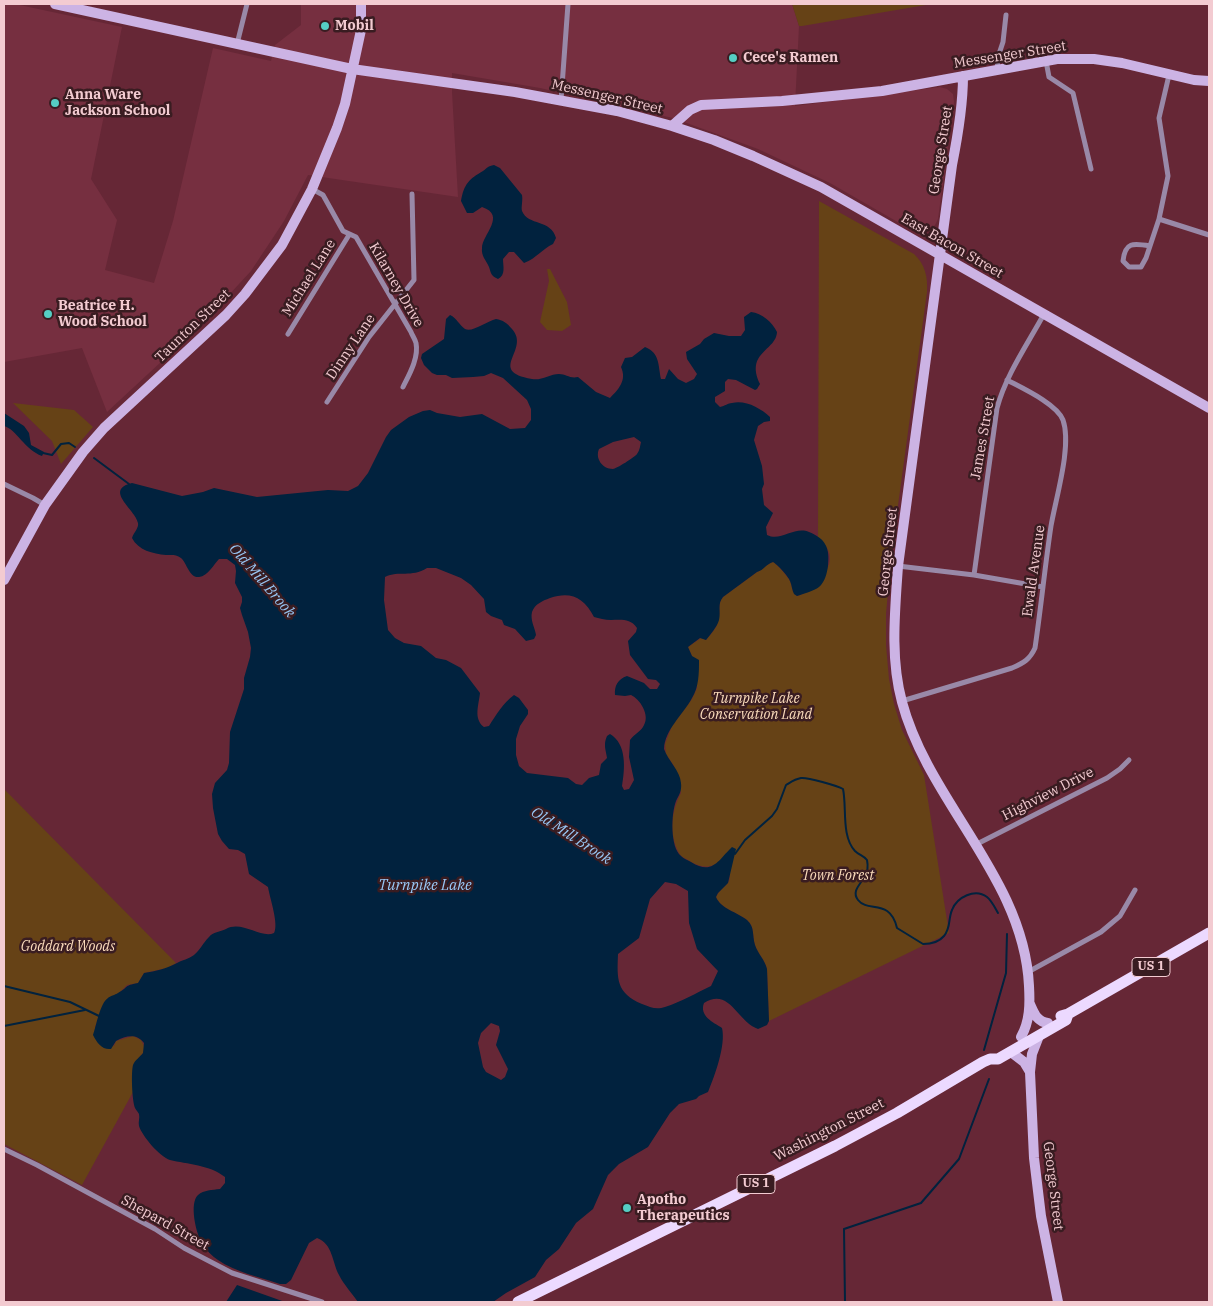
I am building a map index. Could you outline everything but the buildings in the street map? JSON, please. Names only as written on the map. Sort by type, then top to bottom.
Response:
[{"type":"main road","name":"Messenger Street","points":[[57,4],[352,69],[561,100],[617,111],[672,126],[690,110],[701,105],[782,102],[882,91],[1057,58],[1094,59],[1122,63],[1169,75],[1209,81]]},
{"type":"main road","name":"Taunton Street","points":[[4,580],[6,570],[67,472],[102,431],[226,315],[245,294],[282,245],[312,189],[345,104],[361,30],[361,4]]},
{"type":"main road","name":"George Street","points":[[963,76],[961,118],[952,165],[898,566],[894,644],[902,701],[919,747],[933,775],[1013,912],[1021,934],[1028,972],[1030,1004],[1028,1022],[1021,1037]]},
{"type":"main road","name":"East Bacon Street","points":[[672,126],[753,156],[853,205],[1209,408]]},
{"type":"main road","name":"Washington Street","points":[[518,1302],[835,1146],[990,1059],[994,1053],[1021,1037],[1063,1014],[1068,1014],[1209,933]]},
{"type":"main road","points":[[1030,1004],[1036,1017],[1042,1023],[1048,1023]]},
{"type":"main road","name":"Washington Street","points":[[990,1059],[998,1059],[1039,1036],[1066,1020],[1068,1014]]},
{"type":"main road","name":"George Street","points":[[1039,1036],[1032,1054],[1030,1072],[1037,1186],[1058,1302]]},
{"type":"main road","points":[[1011,1052],[1024,1062],[1030,1072]]},
{"type":"street","points":[[237,45],[247,4]]},
{"type":"street","points":[[561,100],[568,4]]},
{"type":"street","points":[[998,69],[997,60],[1003,42],[1006,15]]},
{"type":"street","points":[[1045,60],[1049,77],[1073,93],[1091,169]]},
{"type":"street","points":[[1150,246],[1129,245],[1124,251],[1123,261],[1129,267],[1141,267],[1146,258],[1150,246],[1159,219],[1168,176],[1159,118],[1169,75]]},
{"type":"street","name":"Kilarney Drive","points":[[312,189],[323,195],[344,232],[356,237],[416,343],[416,352],[411,371],[403,387]]},
{"type":"street","name":"Dinny Lane","points":[[328,402],[369,337],[414,280],[412,194]]},
{"type":"street","points":[[1159,219],[1209,235]]},
{"type":"street","name":"Michael Lane","points":[[288,334],[349,234]]},
{"type":"street","name":"James Street","points":[[974,575],[997,408],[1007,380],[1044,314]]},
{"type":"street","name":"Ewald Avenue","points":[[902,701],[1012,668],[1031,657],[1035,648],[1066,436],[1062,418],[1056,411],[1036,396],[1007,380]]},
{"type":"street","points":[[4,484],[45,505]]},
{"type":"street","points":[[898,566],[974,575],[1043,587]]},
{"type":"street","name":"Highview Drive","points":[[975,845],[1107,778],[1129,760]]},
{"type":"street","points":[[1028,972],[1101,932],[1120,916],[1135,890]]},
{"type":"street","name":"Shepard Street","points":[[4,1149],[37,1165],[232,1273],[322,1302]]},
{"type":"shaded area","points":[[4,4],[15,4],[122,27],[91,179],[117,220],[105,270],[154,283],[173,221],[213,48],[271,61],[275,45],[301,25],[301,4],[792,4],[799,26],[795,106],[940,87],[947,89],[953,94],[954,102],[938,219],[935,225],[928,231],[915,232],[830,183],[758,149],[673,118],[540,88],[452,73],[458,197],[308,175],[284,221],[251,271],[202,324],[107,412],[82,348],[4,362]]},
{"type":"green space","points":[[792,4],[927,4],[799,26]]},
{"type":"green space","name":"Town Forest","points":[[819,201],[914,254],[923,266],[927,281],[891,557],[886,614],[886,645],[889,679],[894,704],[902,730],[924,775],[949,933],[769,1021],[767,969],[755,945],[751,925],[743,917],[722,905],[716,897],[730,878],[723,858],[710,866],[701,866],[692,863],[682,856],[676,846],[672,823],[675,807],[681,793],[674,766],[666,754],[665,744],[672,726],[692,699],[697,688],[692,656],[688,647],[701,638],[706,640],[714,629],[718,622],[720,603],[723,597],[773,562],[789,579],[797,596],[817,582],[829,565],[830,555],[828,549],[818,538]]},
{"type":"green space","points":[[547,269],[550,269],[567,302],[571,325],[562,331],[547,330],[540,322],[549,281]]},
{"type":"green space","points":[[13,403],[74,410],[93,427],[61,464],[52,441]]},
{"type":"green space","name":"Goddard Woods","points":[[4,789],[176,963],[167,968],[144,973],[138,983],[127,985],[119,993],[105,1001],[95,1027],[114,1046],[116,1041],[133,1036],[141,1040],[145,1048],[133,1068],[133,1092],[82,1185],[4,1144]]},
{"type":"water","points":[[494,165],[500,168],[522,195],[522,211],[525,216],[545,225],[553,232],[556,238],[553,244],[524,263],[514,252],[509,252],[503,259],[503,273],[498,279],[492,274],[482,251],[493,215],[482,207],[473,213],[467,213],[461,201],[464,190],[471,180],[488,167]]},
{"type":"water","name":"Turnpike Lake","points":[[751,312],[759,314],[777,332],[772,344],[762,353],[756,365],[756,373],[760,384],[755,390],[736,380],[728,379],[725,382],[725,391],[715,397],[715,402],[720,407],[737,402],[748,404],[770,417],[770,421],[758,426],[754,440],[762,466],[764,505],[773,513],[766,527],[767,535],[777,537],[803,531],[815,535],[826,545],[828,569],[819,587],[797,596],[794,594],[790,581],[773,562],[723,597],[720,605],[719,620],[713,631],[706,640],[700,638],[688,647],[692,656],[699,660],[697,685],[692,698],[668,735],[664,749],[681,783],[681,791],[674,807],[672,822],[673,838],[677,852],[685,859],[699,866],[710,867],[719,861],[732,847],[736,849],[728,883],[716,897],[722,905],[743,917],[751,925],[755,945],[767,969],[769,1021],[767,1025],[758,1029],[744,1020],[727,1002],[720,999],[713,999],[704,1003],[703,1012],[711,1021],[722,1028],[723,1035],[719,1060],[708,1092],[696,1099],[679,1104],[670,1113],[648,1147],[619,1164],[608,1175],[593,1209],[576,1223],[559,1249],[546,1260],[535,1277],[493,1302],[358,1302],[339,1275],[326,1244],[317,1238],[309,1243],[291,1280],[286,1284],[280,1284],[232,1268],[211,1255],[205,1248],[198,1233],[194,1211],[195,1199],[198,1195],[205,1191],[220,1189],[225,1183],[225,1177],[205,1167],[170,1160],[161,1155],[152,1146],[139,1126],[139,1114],[135,1108],[133,1093],[133,1065],[143,1053],[144,1043],[138,1038],[127,1037],[116,1041],[111,1049],[108,1049],[100,1045],[93,1035],[101,1010],[108,998],[128,986],[138,983],[144,973],[157,971],[192,956],[212,934],[232,927],[245,928],[263,934],[274,933],[275,918],[268,887],[249,874],[245,854],[238,850],[229,849],[222,841],[218,834],[213,808],[212,794],[215,783],[227,770],[229,763],[230,732],[244,689],[244,678],[251,648],[240,608],[242,597],[235,583],[235,565],[227,559],[219,559],[205,574],[196,577],[190,573],[183,560],[179,557],[156,554],[138,546],[132,538],[138,523],[123,501],[120,490],[132,483],[182,496],[214,488],[257,497],[328,490],[348,491],[358,486],[368,473],[391,430],[409,417],[423,411],[430,410],[460,417],[482,414],[510,429],[525,428],[531,420],[531,409],[527,400],[503,378],[491,373],[484,376],[452,378],[432,373],[424,365],[421,358],[422,354],[444,339],[446,319],[450,315],[468,330],[496,319],[507,323],[516,337],[517,345],[510,365],[512,371],[519,375],[532,379],[559,374],[578,377],[596,392],[610,398],[623,380],[621,367],[625,358],[632,357],[645,347],[656,356],[661,379],[665,379],[669,369],[678,379],[686,383],[694,379],[697,374],[687,359],[686,352],[714,333],[741,336],[745,330],[744,317]],"holes":[[[634,437],[641,442],[636,456],[613,469],[609,469],[600,462],[598,452],[599,449],[613,442]],[[427,568],[436,568],[461,578],[471,585],[484,599],[486,612],[502,620],[504,625],[515,629],[526,641],[534,639],[536,635],[532,618],[533,609],[550,598],[564,595],[581,600],[594,617],[609,620],[625,620],[637,628],[628,641],[630,655],[648,679],[656,680],[660,684],[657,689],[650,689],[644,683],[627,676],[619,681],[615,689],[615,695],[631,695],[634,697],[641,704],[646,717],[643,727],[630,740],[629,757],[634,780],[629,789],[624,790],[622,786],[624,772],[622,750],[616,738],[610,734],[605,742],[607,758],[601,764],[599,775],[589,778],[582,785],[576,784],[568,778],[527,773],[519,766],[516,755],[516,739],[520,726],[528,714],[528,710],[519,698],[514,695],[510,698],[489,726],[484,727],[478,716],[480,693],[461,668],[446,660],[436,658],[421,646],[404,643],[395,638],[388,630],[384,600],[385,577],[421,571]],[[665,882],[676,884],[688,891],[689,923],[697,949],[718,971],[711,986],[677,1003],[659,1008],[653,1008],[633,1000],[623,990],[618,978],[618,954],[639,938],[650,899]],[[491,1023],[499,1026],[500,1031],[496,1045],[508,1069],[505,1077],[501,1080],[486,1072],[483,1067],[478,1043],[481,1033]]]},
{"type":"water","points":[[4,413],[24,426],[29,433],[31,445],[44,452],[42,456],[31,449],[13,431],[4,426]]},
{"type":"water","points":[[237,1285],[285,1302],[226,1302]]},
{"type":"waterway","name":"Old Mill Brook","points":[[43,453],[52,455],[61,444],[69,443],[75,447]]},
{"type":"waterway","name":"Old Mill Brook","points":[[94,458],[129,484]]},
{"type":"waterway","name":"Old Mill Brook","points":[[735,854],[745,840],[772,816],[777,809],[786,785],[801,778],[816,780],[843,789],[848,838],[855,851],[867,860],[868,868],[866,874],[856,891],[856,897],[862,904],[884,909],[894,919],[897,928],[923,944],[935,942],[944,936],[948,930],[954,905],[967,895],[982,894],[987,897],[998,913]]},
{"type":"waterway","name":"Old Mill Brook","points":[[984,1050],[1006,973],[1007,934]]},
{"type":"waterway","points":[[4,986],[70,1002],[99,1016]]},
{"type":"waterway","points":[[4,1026],[85,1010]]},
{"type":"waterway","name":"Old Mill Brook","points":[[845,1302],[844,1229],[921,1203],[959,1159],[989,1079]]},
{"type":"place","name":"Mobil","points":[[325,26]]},
{"type":"place","name":"Cece's Ramen","points":[[733,58]]},
{"type":"place","name":"Anna Ware Jackson School","points":[[55,103]]},
{"type":"place","name":"Beatrice H. Wood School","points":[[48,314]]},
{"type":"place","name":"Apotho Therapeutics","points":[[627,1208]]},
{"type":"park label","name":"Turnpike Lake Conservation Land","points":[[756,708]]}]
